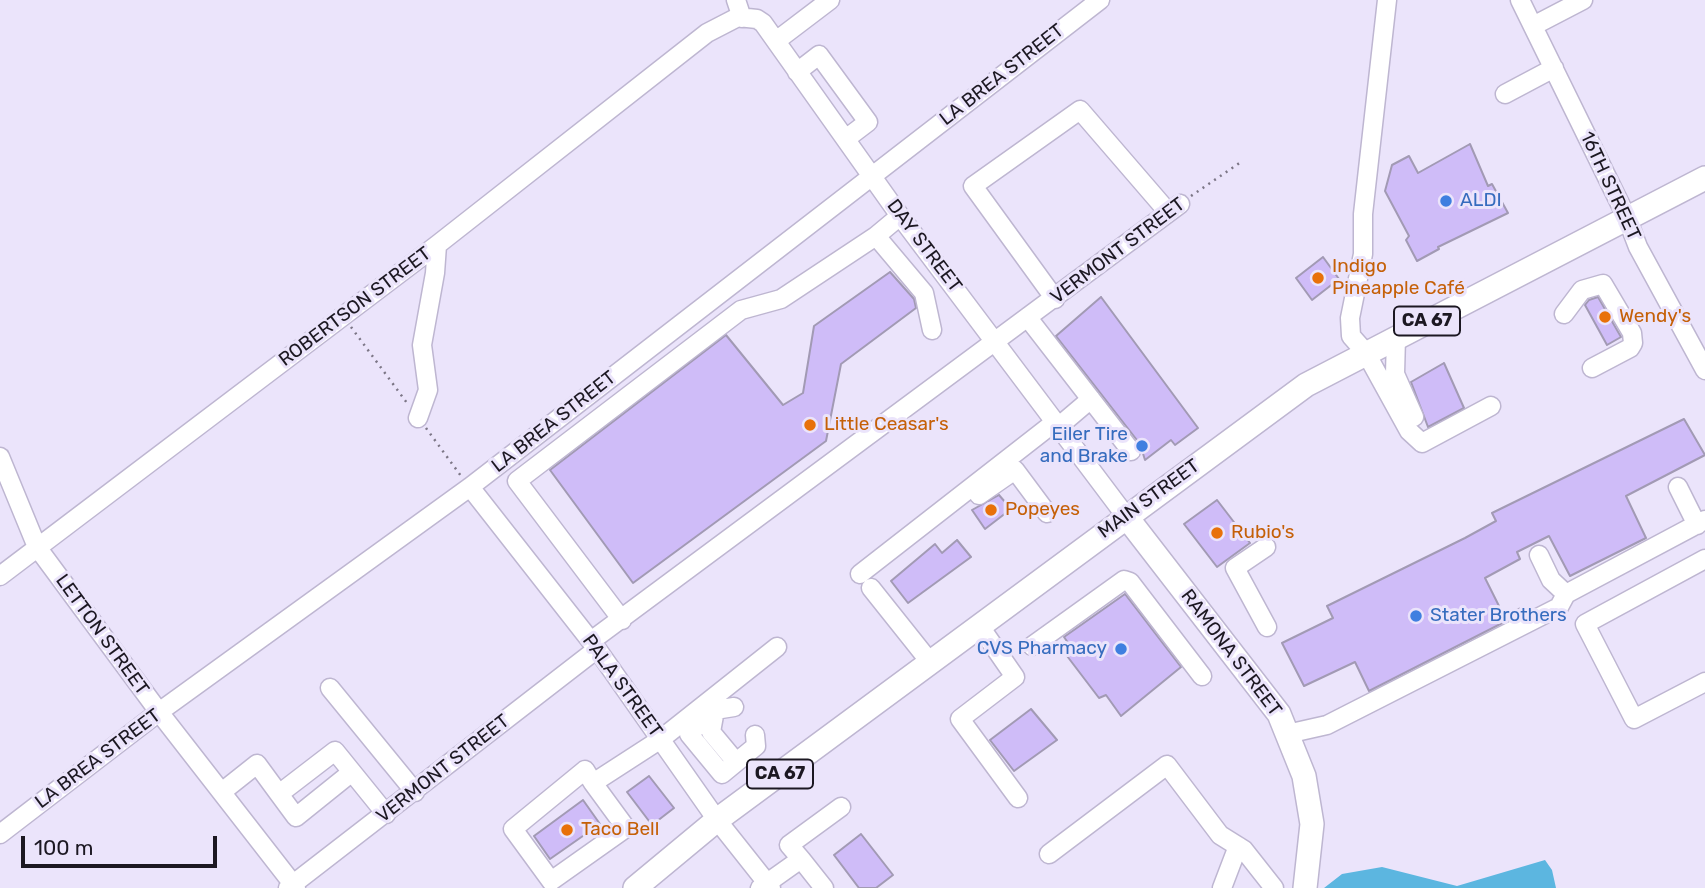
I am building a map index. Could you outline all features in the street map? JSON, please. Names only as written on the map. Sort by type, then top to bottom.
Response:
[{"type":"main road","name":"MAIN STREET","points":[[635,888],[717,820],[1125,515],[1306,385],[1705,178]]},
{"type":"main road","name":"RAMONA STREET","points":[[1125,515],[1279,714],[1304,776],[1312,824],[1305,888]]},
{"type":"street","points":[[736,0],[742,18]]},
{"type":"street","points":[[776,41],[830,0]]},
{"type":"street","points":[[1387,0],[1371,126],[1363,254],[1350,318],[1351,336],[1366,353],[1409,431],[1422,443]]},
{"type":"street","name":"16TH STREET","points":[[1520,0],[1627,218],[1638,247],[1705,370]]},
{"type":"street","points":[[1533,26],[1583,0]]},
{"type":"street","name":"LA BREA STREET","points":[[0,834],[159,712],[470,487],[1094,2]]},
{"type":"street","name":"ROBERTSON STREET","points":[[0,576],[437,245],[707,33],[742,18]]},
{"type":"street","name":"DAY STREET","points":[[742,18],[757,19],[776,41],[900,216],[997,341],[1125,515]]},
{"type":"street","points":[[797,72],[819,55],[868,122],[846,138]]},
{"type":"street","points":[[1506,94],[1554,68]]},
{"type":"street","points":[[1055,299],[973,186],[1080,110],[1174,208]]},
{"type":"street","name":"VERMONT STREET","points":[[292,887],[415,792],[622,620],[1174,208]]},
{"type":"street","points":[[622,620],[517,481],[741,310],[781,299],[876,236],[900,216]]},
{"type":"street","points":[[876,236],[925,293],[932,330]]},
{"type":"street","points":[[418,418],[428,390],[422,345],[435,273],[437,245]]},
{"type":"street","points":[[1564,314],[1582,290],[1603,284],[1632,333],[1633,343],[1630,348],[1592,368]]},
{"type":"street","points":[[1028,318],[1131,451]]},
{"type":"street","points":[[1396,337],[1395,374],[1420,430],[1422,443]]},
{"type":"street","points":[[930,662],[866,581],[1091,399]]},
{"type":"street","points":[[1422,443],[1491,406]]},
{"type":"street","name":"LETTON STREET","points":[[0,457],[37,547],[159,712],[223,791],[292,887]]},
{"type":"street","points":[[951,515],[1015,470],[1047,513]]},
{"type":"street","name":"PALA STREET","points":[[470,487],[594,645],[766,886]]},
{"type":"street","points":[[1287,734],[1327,725],[1559,607],[1566,594],[1701,522],[1678,487]]},
{"type":"street","points":[[1266,547],[1235,569],[1267,627]]},
{"type":"street","points":[[1539,555],[1552,580],[1566,594]]},
{"type":"street","points":[[1705,559],[1585,624],[1634,719],[1705,682]]},
{"type":"street","points":[[1032,646],[1124,580],[1130,582],[1202,676]]},
{"type":"street","points":[[979,625],[1015,677],[960,719],[1018,798]]},
{"type":"street","points":[[593,783],[661,739],[777,647]]},
{"type":"street","points":[[330,688],[415,792]]},
{"type":"street","points":[[734,707],[715,710],[689,734],[722,775],[756,746],[755,735]]},
{"type":"street","points":[[279,794],[335,751],[386,814]]},
{"type":"street","points":[[223,791],[257,764],[296,817],[352,772]]},
{"type":"street","points":[[1049,854],[1167,765],[1220,835],[1251,857],[1274,888]]},
{"type":"street","points":[[585,770],[593,783],[626,828],[551,881],[513,829],[585,770]]},
{"type":"street","points":[[824,888],[789,845],[841,807]]},
{"type":"street","points":[[1222,888],[1238,846]]},
{"type":"street","points":[[766,886],[801,859]]},
{"type":"path","name":"VERMONT STREET","points":[[1174,208],[1241,162]]},
{"type":"water","points":[[1545,860],[1552,870],[1556,888],[1324,888],[1342,874],[1382,867],[1457,886]]},
{"type":"building","name":"ALDI","points":[[1470,144],[1488,186],[1492,184],[1508,213],[1438,247],[1439,249],[1417,261],[1406,240],[1409,236],[1385,191],[1392,165],[1409,156],[1418,173]]},
{"type":"building","name":"Indigo Pineapple Café","points":[[1323,257],[1339,279],[1312,300],[1296,278]]},
{"type":"building","points":[[890,272],[914,299],[916,308],[841,364],[826,441],[633,583],[550,470],[726,335],[783,405],[803,393],[814,326]]},
{"type":"building","points":[[1101,297],[1198,428],[1175,445],[1171,440],[1145,460],[1140,444],[1056,336]]},
{"type":"building","points":[[1598,297],[1621,337],[1607,345],[1585,305],[1589,300]]},
{"type":"building","points":[[1444,363],[1464,408],[1428,427],[1411,382]]},
{"type":"building","points":[[1684,419],[1705,455],[1626,496],[1646,538],[1570,576],[1549,536],[1517,552],[1520,559],[1485,578],[1504,616],[1521,608],[1524,612],[1369,691],[1355,662],[1304,686],[1282,643],[1333,618],[1327,606],[1496,521],[1492,513]]},
{"type":"building","name":"Popeyes","points":[[999,495],[1011,509],[985,529],[972,510]]},
{"type":"building","name":"Rubio's","points":[[1217,500],[1250,543],[1217,567],[1184,524]]},
{"type":"building","points":[[957,540],[971,557],[908,603],[891,581],[935,544],[942,553]]},
{"type":"building","name":"CVS Pharmacy","points":[[1125,594],[1181,667],[1121,716],[1106,695],[1099,698],[1064,652],[1071,647],[1064,637]]},
{"type":"building","points":[[1031,709],[1057,740],[1014,771],[990,740]]},
{"type":"building","points":[[649,776],[674,808],[652,825],[627,792]]},
{"type":"building","name":"Taco Bell","points":[[583,800],[600,824],[550,859],[534,836]]},
{"type":"building","points":[[861,834],[893,875],[876,888],[859,888],[834,855]]},
{"type":"place","name":"ALDI","points":[[1446,201]]},
{"type":"place","name":"Indigo Pineapple Café","points":[[1318,278]]},
{"type":"place","name":"Wendy's","points":[[1605,317]]},
{"type":"place","name":"Little Ceasar's","points":[[810,425]]},
{"type":"place","name":"Eiler Tire and Brake","points":[[1142,446]]},
{"type":"place","name":"Popeyes","points":[[991,510]]},
{"type":"place","name":"Rubio's","points":[[1217,533]]},
{"type":"place","name":"Stater Brothers","points":[[1416,616]]},
{"type":"place","name":"CVS Pharmacy","points":[[1121,649]]},
{"type":"place","name":"Taco Bell","points":[[567,830]]}]
